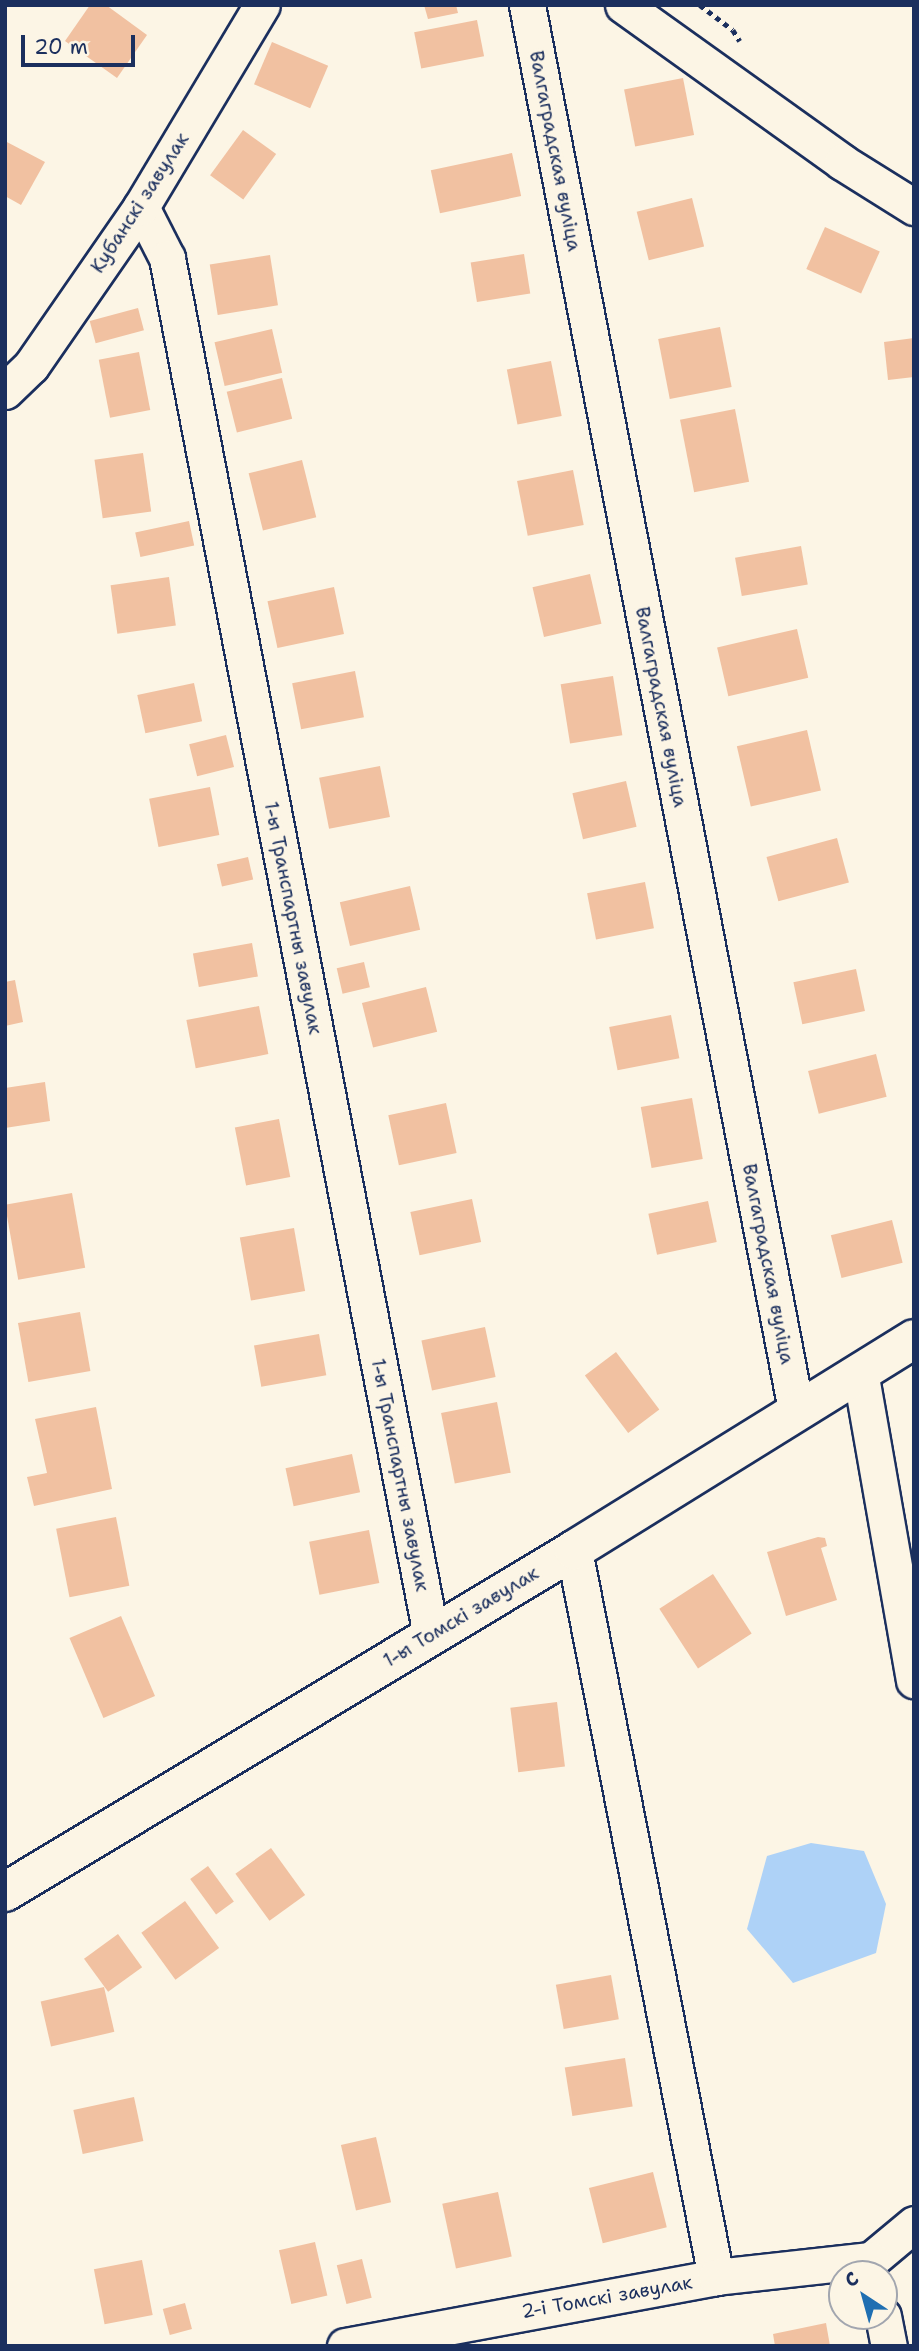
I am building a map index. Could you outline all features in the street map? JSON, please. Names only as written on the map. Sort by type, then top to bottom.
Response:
[{"type":"street","name":"Кубанскі завулак","points":[[5,391],[31,366],[141,207],[262,5]]},
{"type":"street","name":"Валгаградская вуліца","points":[[527,5],[796,1410]]},
{"type":"street","points":[[624,5],[842,162],[914,207]]},
{"type":"street","name":"1-ы Транспартны завулак","points":[[141,207],[167,258],[431,1635]]},
{"type":"street","name":"1-ы Томскі завулак","points":[[5,1892],[574,1550],[914,1339]]},
{"type":"street","points":[[860,1371],[914,1679]]},
{"type":"street","points":[[574,1550],[716,2277]]},
{"type":"street","points":[[880,2260],[914,2224]]},
{"type":"street","name":"2-і Томскі завулак","points":[[345,2346],[716,2277],[828,2270]]},
{"type":"water","points":[[811,1843],[864,1851],[886,1904],[876,1953],[793,1983],[747,1929],[767,1856]]},
{"type":"building","points":[[90,5],[106,5],[147,35],[117,78],[65,41]]},
{"type":"building","points":[[424,5],[456,5],[458,13],[428,19]]},
{"type":"building","points":[[477,20],[484,56],[421,69],[414,32]]},
{"type":"building","points":[[272,42],[328,66],[310,108],[254,84]]},
{"type":"building","points":[[683,78],[694,135],[635,146],[624,89]]},
{"type":"building","points":[[243,130],[276,154],[243,199],[210,175]]},
{"type":"building","points":[[5,141],[45,162],[21,205],[5,196]]},
{"type":"building","points":[[512,153],[521,196],[440,213],[431,170]]},
{"type":"building","points":[[692,198],[704,247],[649,260],[637,212]]},
{"type":"building","points":[[825,227],[880,251],[861,293],[806,269]]},
{"type":"building","points":[[524,254],[530,294],[477,302],[471,262]]},
{"type":"building","points":[[270,255],[278,305],[218,315],[210,265]]},
{"type":"building","points":[[138,308],[144,330],[96,343],[90,321]]},
{"type":"building","points":[[720,327],[732,387],[670,399],[658,339]]},
{"type":"building","points":[[272,329],[282,373],[225,386],[215,342]]},
{"type":"building","points":[[914,338],[914,377],[888,380],[884,342]]},
{"type":"building","points":[[139,352],[150,410],[110,418],[99,360]]},
{"type":"building","points":[[551,361],[562,416],[518,425],[507,370]]},
{"type":"building","points":[[282,378],[292,419],[237,433],[227,392]]},
{"type":"building","points":[[735,409],[749,482],[694,492],[680,420]]},
{"type":"building","points":[[143,453],[151,511],[103,518],[94,460]]},
{"type":"building","points":[[302,460],[316,517],[263,531],[249,473]]},
{"type":"building","points":[[573,470],[584,525],[528,536],[517,481]]},
{"type":"building","points":[[189,521],[194,545],[140,557],[135,532]]},
{"type":"building","points":[[801,546],[808,584],[742,596],[735,558]]},
{"type":"building","points":[[590,574],[601,624],[544,637],[533,587]]},
{"type":"building","points":[[169,577],[176,626],[117,634],[111,585]]},
{"type":"building","points":[[334,587],[344,634],[277,648],[267,601]]},
{"type":"building","points":[[797,629],[808,678],[728,696],[717,647]]},
{"type":"building","points":[[355,671],[364,717],[301,729],[292,683]]},
{"type":"building","points":[[613,676],[622,735],[570,744],[561,684]]},
{"type":"building","points":[[194,683],[202,721],[145,733],[137,695]]},
{"type":"building","points":[[807,730],[821,790],[751,807],[737,746]]},
{"type":"building","points":[[226,735],[234,767],[197,776],[189,744]]},
{"type":"building","points":[[380,766],[390,817],[329,829],[319,778]]},
{"type":"building","points":[[626,781],[637,827],[583,839],[572,793]]},
{"type":"building","points":[[210,787],[219,835],[158,847],[149,799]]},
{"type":"building","points":[[837,838],[849,882],[778,901],[766,857]]},
{"type":"building","points":[[248,857],[253,879],[222,887],[217,864]]},
{"type":"building","points":[[645,882],[654,928],[596,939],[587,893]]},
{"type":"building","points":[[410,886],[420,930],[350,946],[340,902]]},
{"type":"building","points":[[252,943],[258,976],[199,987],[193,953]]},
{"type":"building","points":[[364,962],[370,987],[343,994],[337,968]]},
{"type":"building","points":[[856,969],[865,1011],[802,1024],[793,982]]},
{"type":"building","points":[[15,980],[23,1022],[5,1026],[5,982]]},
{"type":"building","points":[[426,987],[437,1032],[373,1048],[362,1003]]},
{"type":"building","points":[[259,1006],[268,1054],[196,1068],[186,1020]]},
{"type":"building","points":[[671,1015],[679,1058],[618,1070],[609,1027]]},
{"type":"building","points":[[876,1054],[887,1097],[819,1114],[808,1071]]},
{"type":"building","points":[[45,1082],[50,1121],[5,1128],[5,1088]]},
{"type":"building","points":[[692,1098],[703,1159],[652,1168],[641,1107]]},
{"type":"building","points":[[446,1103],[457,1153],[399,1165],[388,1115]]},
{"type":"building","points":[[279,1119],[290,1177],[246,1186],[235,1128]]},
{"type":"building","points":[[72,1193],[85,1268],[18,1280],[5,1205]]},
{"type":"building","points":[[472,1199],[481,1242],[420,1255],[410,1212]]},
{"type":"building","points":[[708,1201],[717,1242],[657,1255],[648,1214]]},
{"type":"building","points":[[892,1220],[903,1263],[842,1278],[831,1235]]},
{"type":"building","points":[[294,1228],[305,1291],[251,1301],[240,1238]]},
{"type":"building","points":[[80,1312],[90,1371],[28,1382],[18,1323]]},
{"type":"building","points":[[485,1327],[496,1377],[432,1390],[421,1341]]},
{"type":"building","points":[[319,1334],[326,1375],[261,1387],[254,1345]]},
{"type":"building","points":[[616,1352],[659,1410],[628,1433],[585,1375]]},
{"type":"building","points":[[497,1402],[511,1473],[455,1484],[441,1413]]},
{"type":"building","points":[[96,1407],[112,1489],[34,1506],[27,1477],[47,1473],[35,1419]]},
{"type":"building","points":[[352,1454],[360,1492],[294,1506],[285,1468]]},
{"type":"building","points":[[116,1517],[129,1586],[69,1597],[56,1529]]},
{"type":"building","points":[[369,1530],[379,1583],[319,1595],[309,1542]]},
{"type":"building","points":[[818,1537],[825,1538],[827,1546],[821,1548],[837,1600],[786,1616],[767,1552]]},
{"type":"building","points":[[713,1574],[752,1634],[698,1668],[659,1609]]},
{"type":"building","points":[[121,1616],[155,1696],[103,1718],[69,1638]]},
{"type":"building","points":[[557,1702],[565,1767],[518,1772],[510,1708]]},
{"type":"building","points":[[271,1848],[305,1895],[269,1921],[235,1874]]},
{"type":"building","points":[[208,1866],[234,1902],[216,1915],[190,1879]]},
{"type":"building","points":[[185,1901],[219,1948],[175,1980],[141,1933]]},
{"type":"building","points":[[118,1934],[142,1967],[108,1992],[84,1959]]},
{"type":"building","points":[[611,1975],[619,2019],[564,2029],[556,1985]]},
{"type":"building","points":[[104,1987],[114,2032],[51,2046],[41,2002]]},
{"type":"building","points":[[625,2058],[633,2106],[572,2116],[565,2068]]},
{"type":"building","points":[[134,2097],[143,2141],[83,2154],[73,2110]]},
{"type":"building","points":[[376,2137],[391,2202],[356,2210],[341,2145]]},
{"type":"building","points":[[653,2172],[667,2227],[603,2243],[589,2188]]},
{"type":"building","points":[[498,2192],[512,2257],[456,2268],[442,2204]]},
{"type":"building","points":[[315,2242],[327,2296],[291,2304],[279,2250]]},
{"type":"building","points":[[362,2259],[372,2298],[346,2304],[337,2265]]},
{"type":"building","points":[[142,2260],[153,2315],[105,2324],[94,2269]]},
{"type":"building","points":[[185,2303],[192,2329],[170,2335],[163,2309]]},
{"type":"building","points":[[826,2323],[830,2346],[775,2346],[773,2334]]}]
